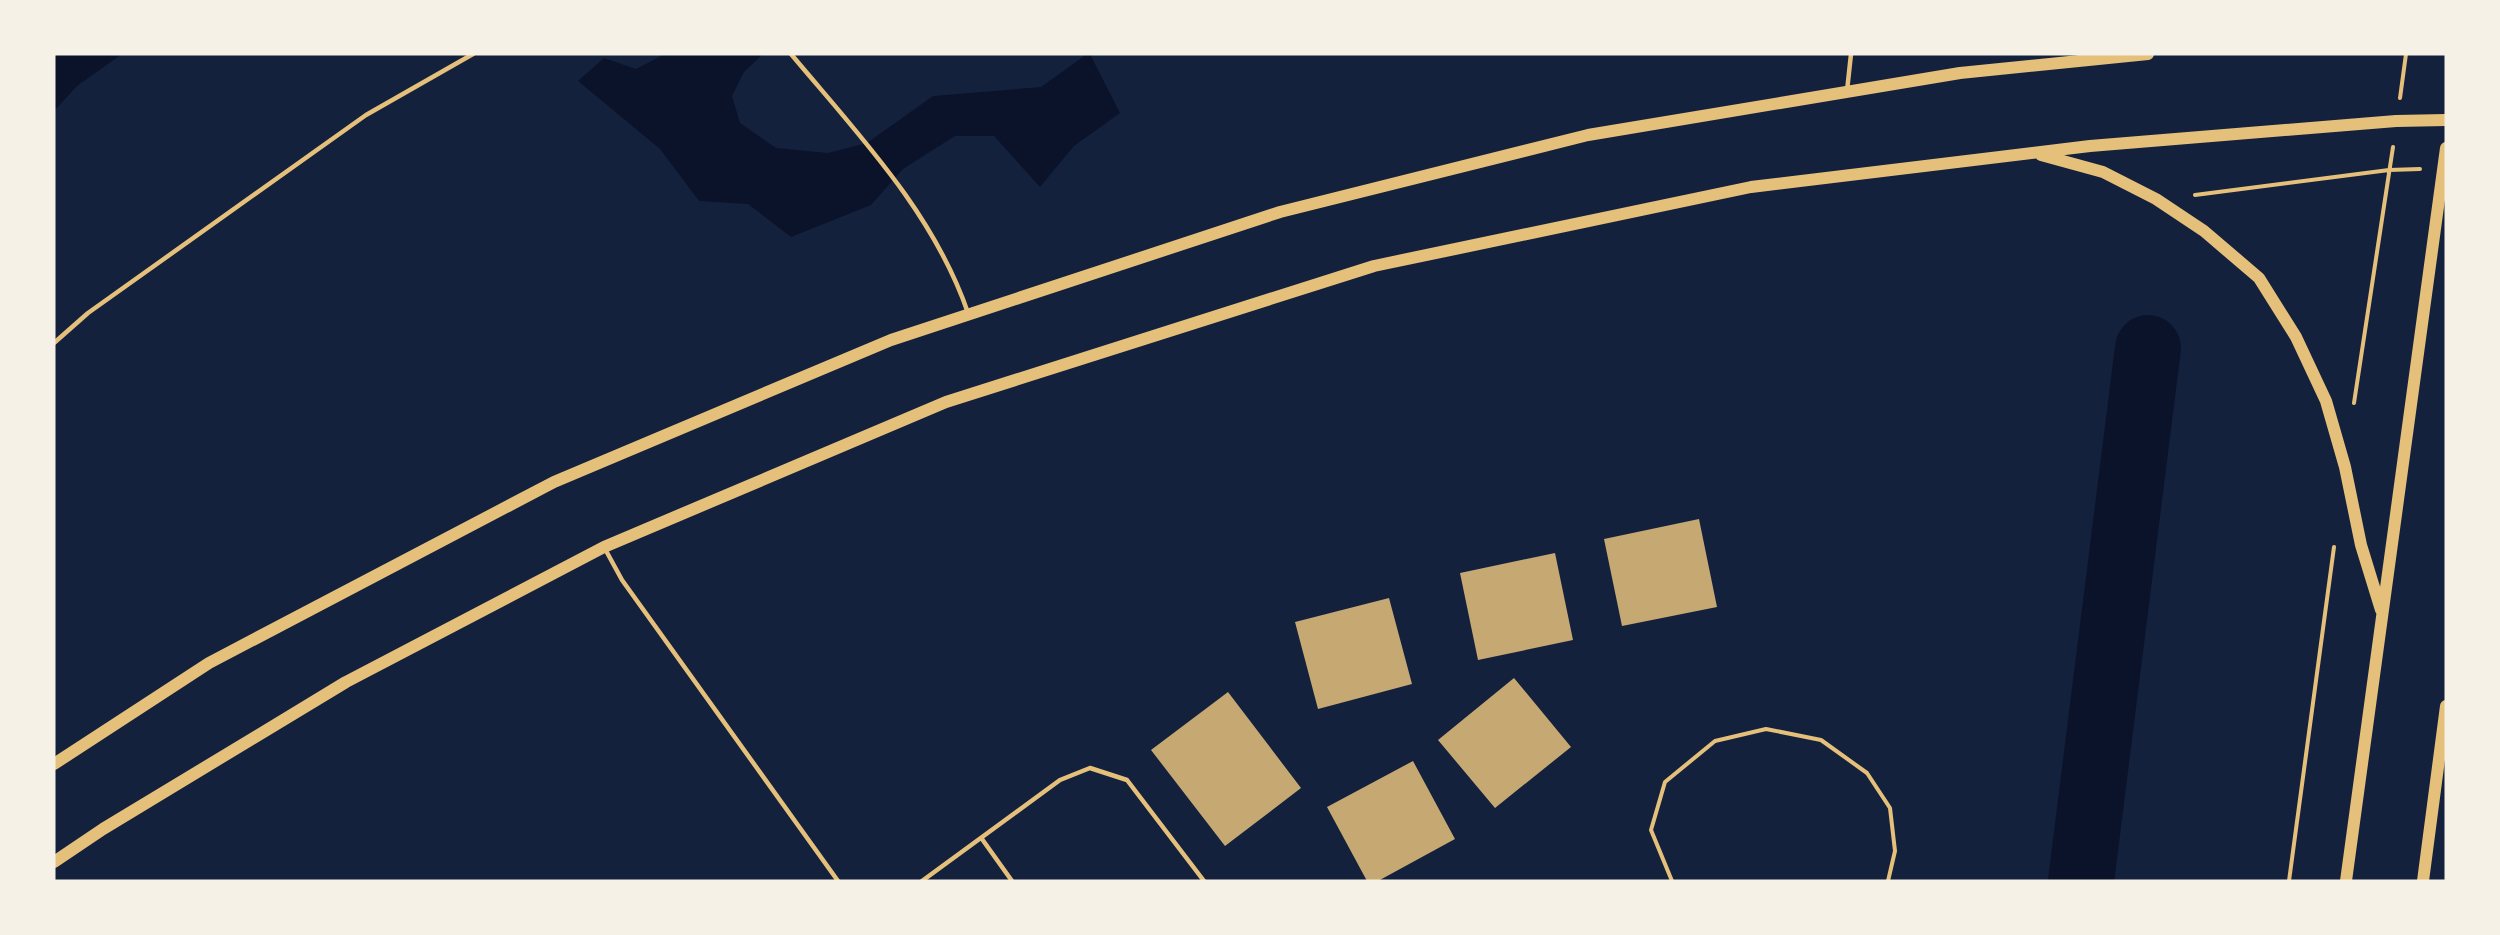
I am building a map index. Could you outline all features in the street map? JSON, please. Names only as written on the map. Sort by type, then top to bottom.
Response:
[{"type":"main road","points":[[2032,66],[2056,54]]},
{"type":"main road","points":[[54,765],[209,663],[554,482],[891,340],[1280,212],[1588,135],[1960,73],[2148,54]]},
{"type":"main road","points":[[54,862],[346,682],[604,547],[946,402],[1374,266],[1751,187],[2090,146],[2396,121],[2446,120]]},
{"type":"main road","points":[[2346,881],[2446,148]]},
{"type":"main road","points":[[2034,153],[2103,172],[2156,199],[2204,231],[2259,278],[2296,337],[2326,401],[2345,467],[2361,545],[2382,616]]},
{"type":"main road","points":[[2423,881],[2446,706]]},
{"type":"lane","points":[[54,343],[88,313],[366,115],[472,54]]},
{"type":"lane","points":[[790,54],[904,193],[958,286],[968,314]]},
{"type":"lane","points":[[1847,92],[1851,54]]},
{"type":"lane","points":[[604,547],[622,580],[838,881]]},
{"type":"lane","points":[[922,881],[1060,780],[1090,768],[1127,780],[1204,881]]},
{"type":"lane","points":[[982,839],[1012,881]]},
{"type":"path","points":[[2156,199],[2389,170],[2443,169]]},
{"type":"path","points":[[1672,881],[1651,830],[1665,782],[1715,741],[1766,729],[1821,740],[1867,773],[1890,808],[1894,851],[1888,881]]},
{"type":"water","points":[[54,54],[122,54],[77,86],[54,111]]},
{"type":"water","points":[[665,54],[763,54],[744,72],[732,96],[740,123],[776,148],[828,153],[867,143],[933,96],[1041,87],[1087,54],[1090,54],[1120,113],[1074,146],[1040,187],[994,136],[955,136],[903,169],[871,205],[791,237],[748,204],[699,201],[660,149],[578,81],[604,58],[636,69]]},
{"type":"building","points":[[1699,519],[1717,607],[1622,626],[1604,539]]},
{"type":"building","points":[[1555,553],[1573,640],[1478,660],[1460,573]]},
{"type":"building","points":[[1389,598],[1412,684],[1318,709],[1295,622]]},
{"type":"building","points":[[1514,678],[1571,747],[1495,808],[1438,740]]},
{"type":"building","points":[[1228,692],[1301,788],[1225,846],[1151,750]]},
{"type":"building","points":[[1413,761],[1455,839],[1378,881],[1367,881],[1327,807]]},
{"type":"waterway","points":[[2081,881],[2148,348]]}]
